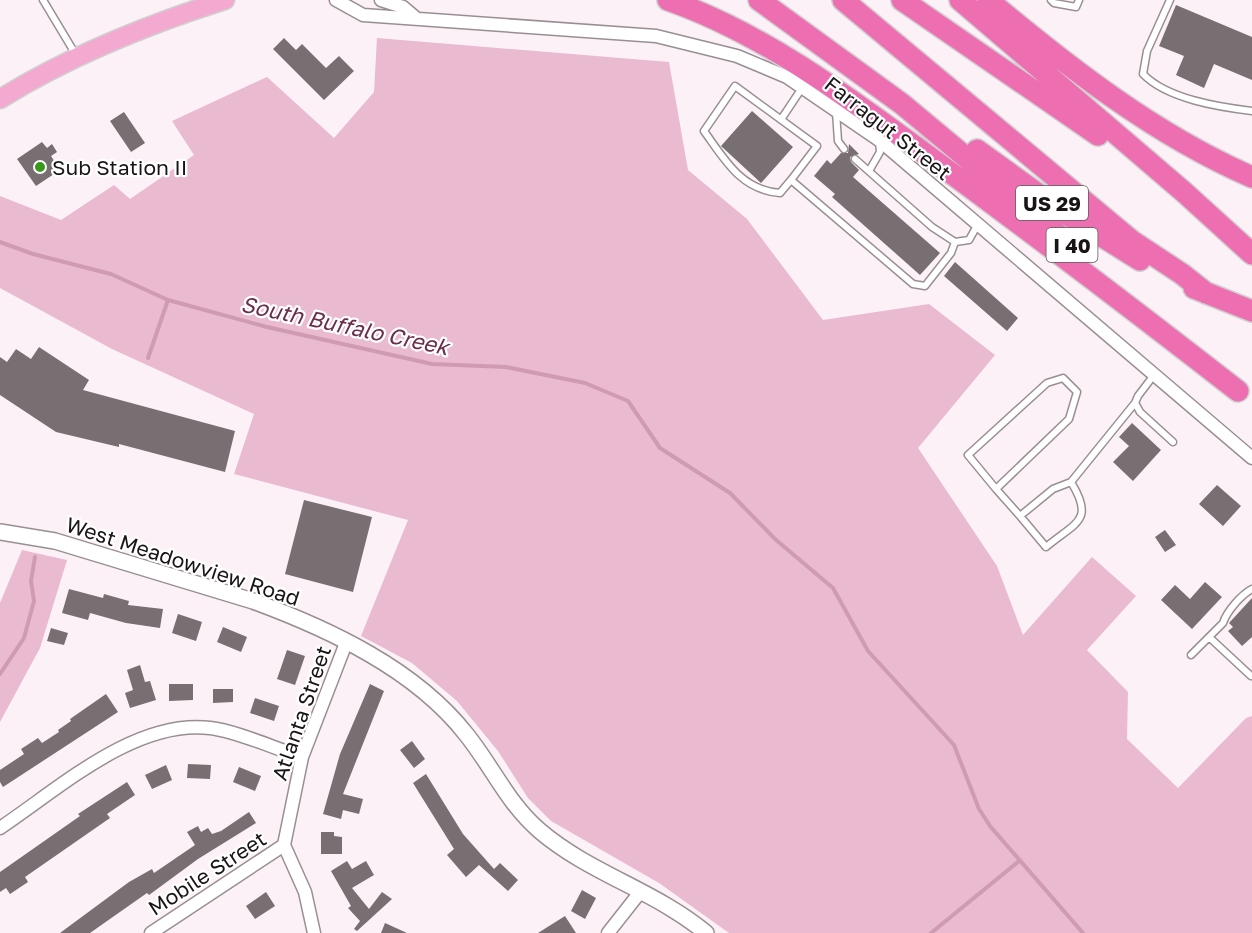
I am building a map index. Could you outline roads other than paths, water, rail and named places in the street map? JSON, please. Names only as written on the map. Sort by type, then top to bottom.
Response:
[{"type":"highway","points":[[668,0],[733,27],[854,100],[1027,227],[1245,397]]},
{"type":"highway","name":"I 40","points":[[759,0],[902,104],[1106,273],[1245,397]]},
{"type":"highway","points":[[843,0],[1132,241],[1206,293]]},
{"type":"highway","points":[[902,0],[1035,90],[1180,199],[1211,219]]},
{"type":"highway","points":[[960,0],[1185,193],[1252,254]]},
{"type":"highway","points":[[988,0],[1070,67],[1183,142],[1252,177]]},
{"type":"highway","points":[[1005,0],[1070,67]]},
{"type":"highway","name":"US 29","points":[[902,104],[959,137],[1113,244],[1178,282],[1252,311]]},
{"type":"main road","points":[[0,99],[76,56],[136,31],[221,1]]},
{"type":"street","name":"Farragut Street","points":[[336,0],[363,15],[656,36],[737,56],[787,77],[836,108],[879,140],[1252,458]]},
{"type":"street","name":"Farragut Street","points":[[381,0],[403,7],[416,18]]},
{"type":"street","name":"West Meadowview Road","points":[[0,532],[55,541],[253,601],[284,612],[389,666],[442,707],[474,745],[511,801],[541,832],[556,844],[641,891],[706,933]]},
{"type":"street","name":"Atlanta Street","points":[[284,845],[302,757],[345,643]]},
{"type":"street","points":[[0,828],[127,742],[177,726],[212,728],[302,757]]},
{"type":"street","points":[[284,845],[305,892],[315,933]]},
{"type":"street","name":"Mobile Street","points":[[151,933],[284,845]]},
{"type":"street","points":[[608,933],[641,891]]},
{"type":"lane","points":[[43,0],[76,56]]},
{"type":"lane","points":[[1052,0],[1076,8],[1079,0]]},
{"type":"lane","points":[[1170,0],[1147,51],[1143,74],[1152,84],[1200,102],[1252,111]]},
{"type":"lane","points":[[735,86],[782,117],[817,146],[791,180],[780,193],[763,192],[735,175],[704,131],[735,86]]},
{"type":"lane","points":[[782,117],[802,87]]},
{"type":"lane","points":[[836,108],[838,141],[844,149]]},
{"type":"lane","points":[[869,171],[880,152],[879,140]]},
{"type":"lane","points":[[855,159],[932,227],[955,242],[969,240],[978,224]]},
{"type":"lane","points":[[791,180],[914,284],[925,286],[951,253],[955,242]]},
{"type":"lane","points":[[1020,516],[1053,489],[1071,483],[1135,403],[1154,375]]},
{"type":"lane","points":[[996,489],[1069,419],[1077,392],[1063,378],[1047,383],[968,455],[996,489],[1046,547],[1079,519],[1084,511],[1071,483]]},
{"type":"lane","points":[[1135,403],[1140,412],[1173,442]]},
{"type":"lane","points":[[1191,655],[1241,598],[1252,589]]},
{"type":"lane","points":[[1209,637],[1251,676]]},
{"type":"waterway","name":"South Buffalo Creek","points":[[0,242],[33,254],[111,274],[168,300],[267,327],[432,364],[506,367],[585,383],[628,401],[660,448],[730,493],[775,539],[833,588],[868,651],[954,745],[979,809],[990,826],[1083,933]]},
{"type":"waterway","points":[[148,358],[168,300]]},
{"type":"waterway","points":[[0,674],[24,638],[34,601],[31,581],[35,557]]},
{"type":"waterway","points":[[931,933],[1019,861]]},
{"type":"place","name":"Sub Station II","points":[[40,167]]}]
